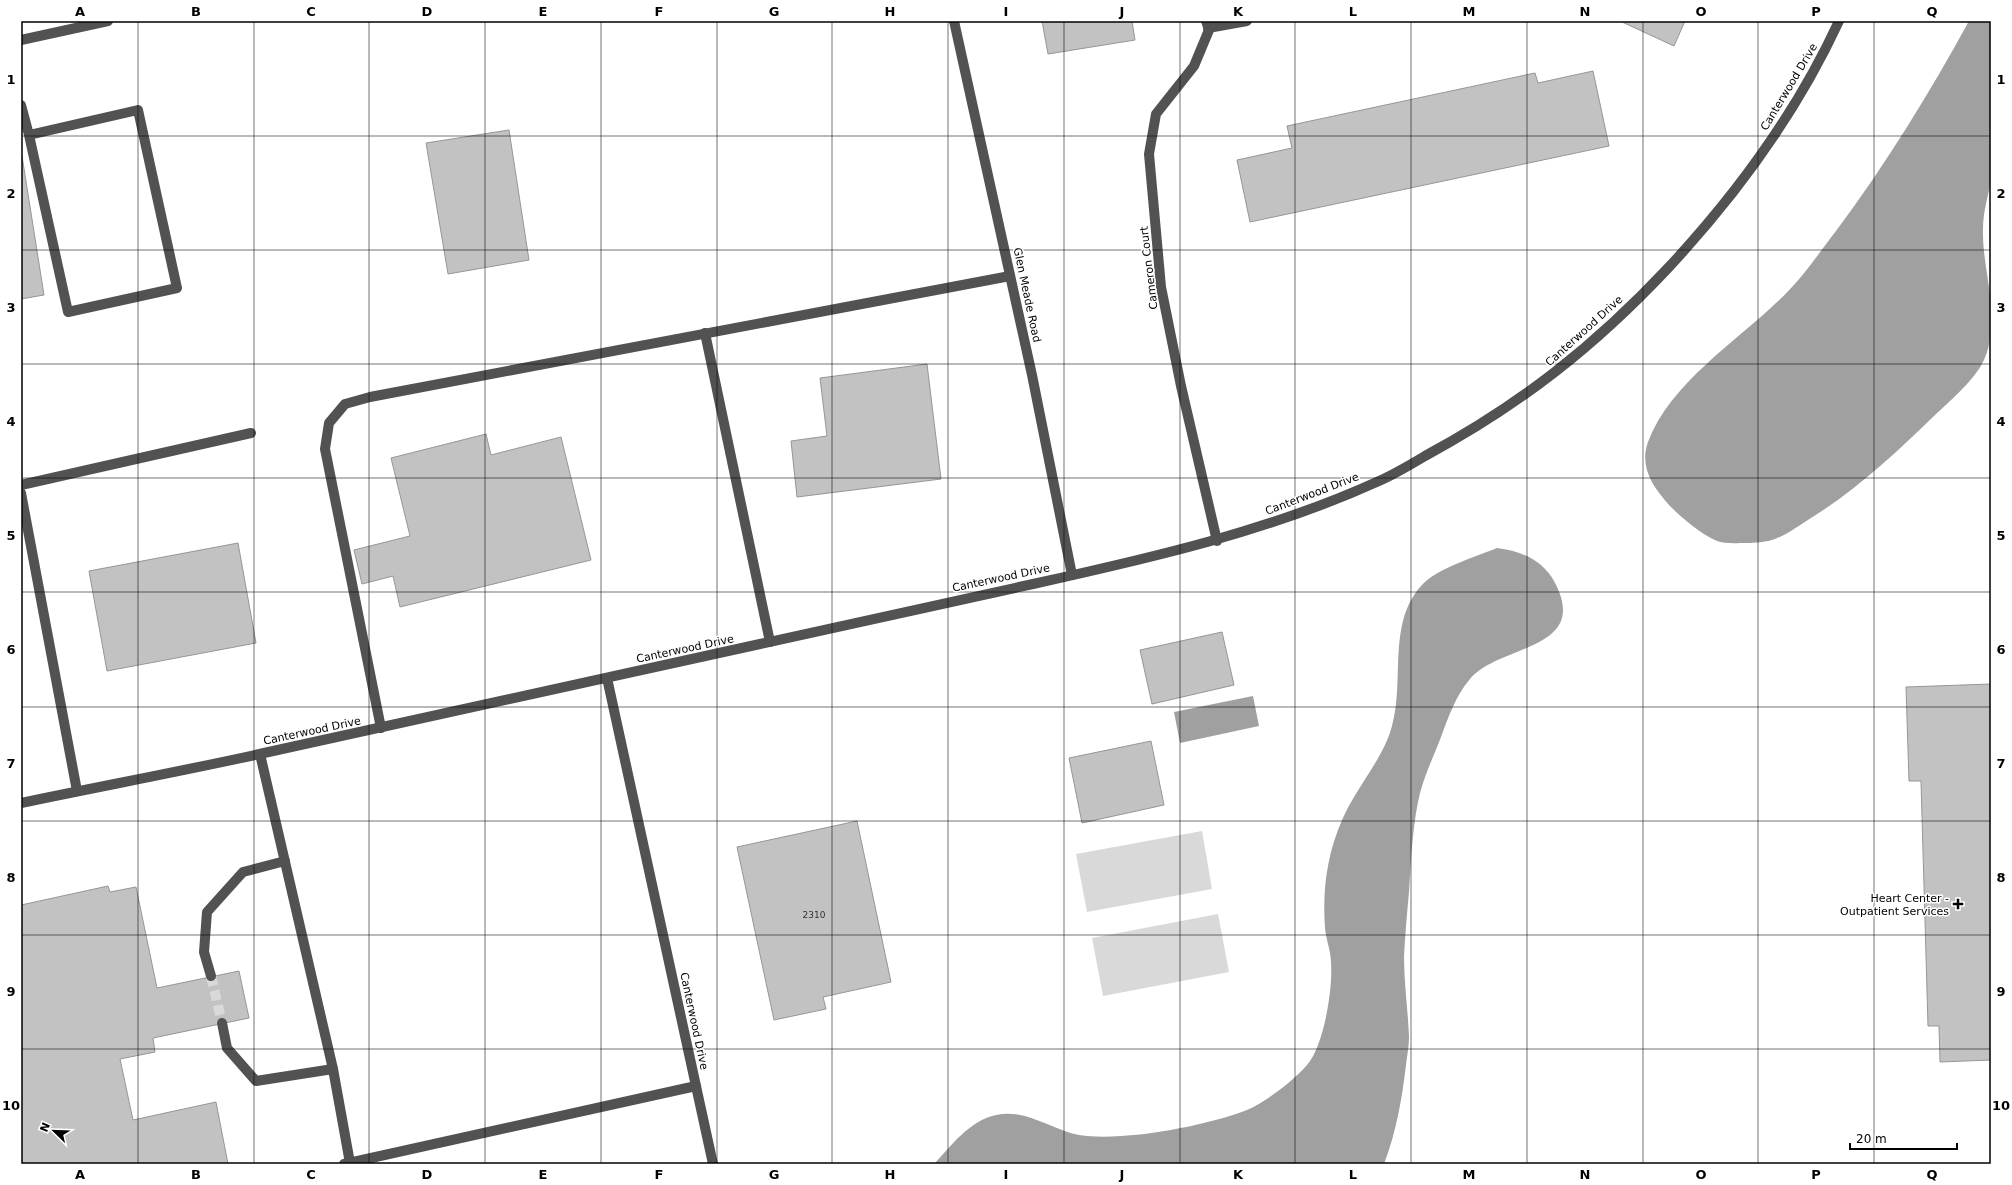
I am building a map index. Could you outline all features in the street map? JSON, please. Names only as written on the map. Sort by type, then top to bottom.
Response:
[{"type":"street","points":[[21,40],[93,23],[108,21]]},
{"type":"street","name":"Glen Meade Road","points":[[954,21],[1010,276],[1072,575]]},
{"type":"street","name":"Cameron Court","points":[[1217,541],[1181,386],[1161,287],[1149,154],[1156,114],[1194,66],[1209,30],[1207,24],[1246,21]]},
{"type":"street","name":"Canterwood Drive","points":[[21,803],[381,728],[1072,575],[1217,541],[1310,510],[1383,479],[1466,434],[1560,370],[1619,318],[1705,229],[1752,168],[1788,113],[1827,47],[1839,21]]},
{"type":"street","points":[[21,104],[30,135],[68,312],[177,288],[138,110],[30,135]]},
{"type":"street","points":[[381,728],[325,449],[330,423],[345,404],[370,397],[1010,276]]},
{"type":"street","points":[[705,333],[770,642]]},
{"type":"street","points":[[21,485],[251,433]]},
{"type":"street","points":[[21,493],[77,791]]},
{"type":"street","name":"Canterwood Drive","points":[[347,1163],[481,1132],[696,1086],[607,678]]},
{"type":"street","points":[[260,754],[333,1069],[347,1163]]},
{"type":"street","points":[[211,976],[204,952],[207,912],[242,872],[285,861]]},
{"type":"street","points":[[222,1023],[227,1048],[256,1081],[333,1069]]},
{"type":"street","points":[[696,1086],[713,1164]]},
{"type":"shaded area","points":[[1969,21],[1991,21],[1991,183],[1984,212],[1983,230],[1992,315],[1988,348],[1982,364],[1960,392],[1905,444],[1860,483],[1828,507],[1789,532],[1772,540],[1750,543],[1727,543],[1717,541],[1697,530],[1669,505],[1653,484],[1649,476],[1645,460],[1646,451],[1648,442],[1659,419],[1674,398],[1693,377],[1712,358],[1774,305],[1792,287],[1815,259],[1890,154],[1923,102]]},
{"type":"shaded area","points":[[1497,548],[1522,554],[1543,567],[1554,581],[1562,604],[1561,621],[1552,634],[1537,643],[1483,668],[1470,679],[1453,707],[1422,786],[1413,836],[1404,949],[1409,1044],[1398,1116],[1384,1164],[934,1164],[969,1128],[986,1118],[996,1115],[1017,1114],[1079,1135],[1097,1137],[1164,1131],[1210,1122],[1247,1110],[1263,1101],[1295,1078],[1307,1065],[1313,1056],[1323,1031],[1329,1001],[1331,959],[1324,913],[1328,864],[1334,841],[1343,818],[1389,736],[1396,709],[1400,635],[1404,618],[1411,601],[1421,586],[1428,580],[1446,568]]},
{"type":"shaded area","points":[[1253,696],[1259,726],[1180,743],[1174,712]]},
{"type":"shaded area","points":[[1202,831],[1212,889],[1087,912],[1076,854]]},
{"type":"shaded area","points":[[1218,914],[1229,972],[1103,996],[1092,938]]},
{"type":"building","points":[[1042,21],[1132,21],[1135,40],[1048,54]]},
{"type":"building","points":[[1620,21],[1685,21],[1674,46]]},
{"type":"building","points":[[1593,71],[1609,146],[1250,222],[1237,160],[1292,148],[1287,126],[1535,73],[1538,83]]},
{"type":"building","points":[[509,130],[529,260],[448,274],[426,143]]},
{"type":"building","points":[[21,156],[44,295],[21,299]]},
{"type":"building","points":[[927,364],[941,479],[797,497],[791,441],[827,436],[820,378]]},
{"type":"building","points":[[486,434],[491,455],[561,437],[591,560],[400,607],[393,576],[362,584],[354,550],[410,536],[391,458]]},
{"type":"building","points":[[238,543],[256,643],[107,671],[89,571]]},
{"type":"building","points":[[1222,632],[1234,685],[1152,704],[1140,650]]},
{"type":"building","name":"Heart Center - Outpatient Services","points":[[1991,684],[1991,1060],[1940,1062],[1939,1026],[1928,1026],[1921,781],[1909,781],[1906,687]]},
{"type":"building","points":[[1151,741],[1164,805],[1082,823],[1069,758]]},
{"type":"building","points":[[857,821],[891,982],[823,997],[826,1009],[774,1020],[737,847]]},
{"type":"building","points":[[108,886],[110,892],[136,887],[157,988],[239,971],[249,1018],[153,1038],[155,1052],[120,1059],[133,1120],[216,1102],[228,1164],[21,1164],[21,905]]},
{"type":"tunnel","points":[[211,976],[222,1023]]},
{"type":"place","name":"Heart Center - Outpatient Services","points":[[1958,904]]}]
